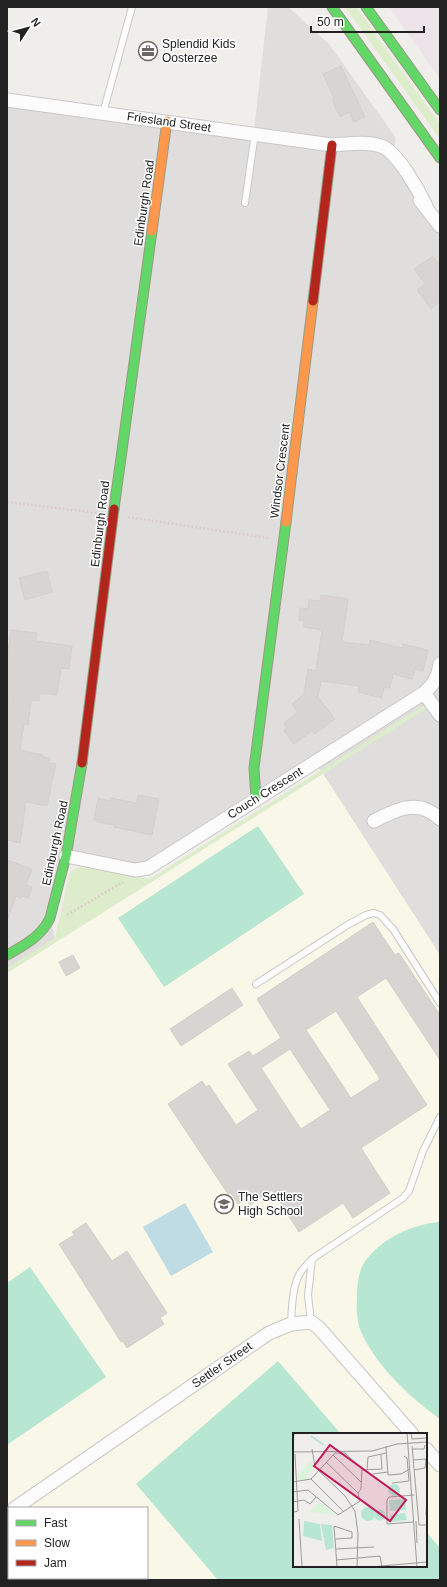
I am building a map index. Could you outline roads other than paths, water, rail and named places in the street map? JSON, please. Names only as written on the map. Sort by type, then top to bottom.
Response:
[{"type":"street","points":[[332,7],[440,158]]},
{"type":"street","points":[[366,7],[440,110]]},
{"type":"street","name":"Friesland Street","points":[[7,100],[338,144]]},
{"type":"street","name":"Edinburgh Road","points":[[7,955],[39,935],[46,927],[50,918],[66,856],[82,764],[113,515],[167,122]]},
{"type":"street","points":[[338,144],[386,157],[415,195],[426,206],[440,226]]},
{"type":"street","name":"Windsor Crescent","points":[[256,799],[254,768],[338,144]]},
{"type":"street","name":"Couch Crescent","points":[[66,856],[136,870],[148,868],[424,693],[432,687],[436,680],[440,664]]},
{"type":"street","points":[[424,693],[440,715]]},
{"type":"street","points":[[374,821],[396,810],[418,807],[429,810],[440,819]]},
{"type":"street","points":[[311,1322],[332,1343],[411,1433]]},
{"type":"street","name":"Settler Street","points":[[16,1507],[268,1333],[291,1324],[311,1322]]},
{"type":"street","points":[[427,1450],[440,1465]]},
{"type":"lane","points":[[104,113],[132,7]]},
{"type":"lane","points":[[246,203],[255,133]]},
{"type":"lane","points":[[256,984],[349,924],[366,915],[374,913],[380,915],[393,929],[440,1003]]},
{"type":"lane","points":[[291,1324],[294,1295],[298,1276],[312,1259],[403,1198],[409,1191],[424,1151],[440,1117]]},
{"type":"lane","points":[[311,1322],[308,1295],[312,1259]]},
{"type":"water","points":[[185,1203],[213,1252],[171,1276],[143,1227]]},
{"type":"place","name":"Splendid Kids Oosterzee","points":[[148,51]]},
{"type":"place","name":"The Settlers High School","points":[[224,1204]]}]
